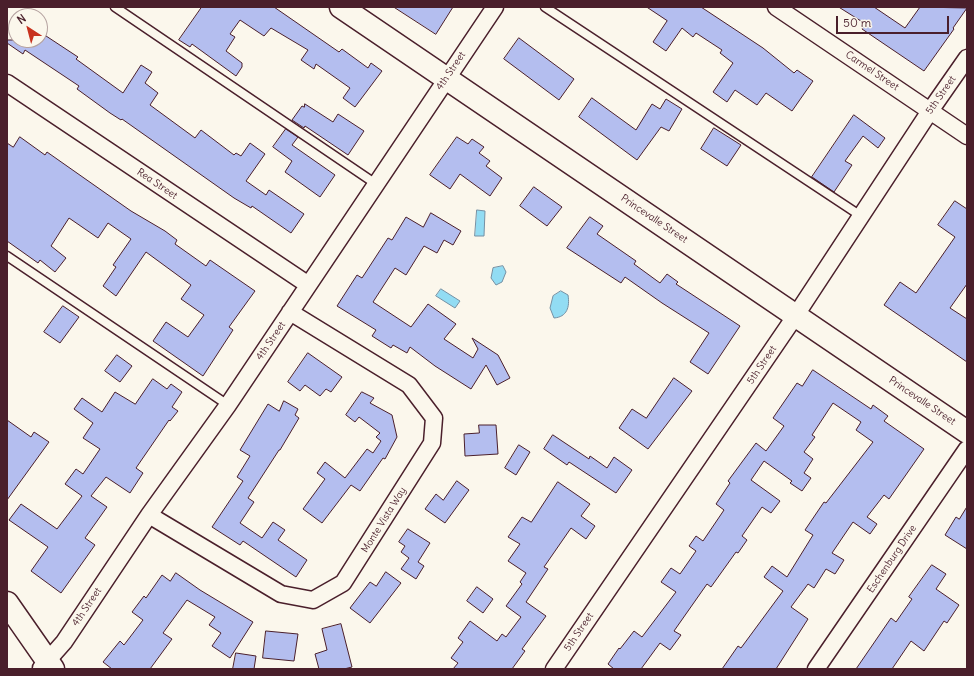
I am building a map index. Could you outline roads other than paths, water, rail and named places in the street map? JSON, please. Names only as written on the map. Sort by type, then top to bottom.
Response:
[{"type":"street","name":"Princevalle Street","points":[[341,7],[967,432]]},
{"type":"street","name":"4th Street","points":[[47,667],[149,515],[228,405],[307,284],[495,7]]},
{"type":"street","name":"Carmel Street","points":[[776,7],[967,136]]},
{"type":"street","name":"5th Street","points":[[554,669],[796,315],[930,111],[967,58]]},
{"type":"street","name":"Rea Street","points":[[7,83],[307,284]]},
{"type":"street","name":"Monte Vista Way","points":[[149,515],[281,594],[313,600],[343,583],[432,444],[434,418],[409,385],[290,312]]},
{"type":"street","name":"Eschenburg Drive","points":[[816,669],[967,449]]},
{"type":"street","points":[[7,603],[47,667]]},
{"type":"lane","points":[[115,7],[376,184]]},
{"type":"lane","points":[[546,7],[861,216]]},
{"type":"lane","points":[[7,256],[228,405]]},
{"type":"water","points":[[477,210],[485,211],[484,236],[475,236]]},
{"type":"water","points":[[503,266],[506,272],[502,282],[496,285],[491,278],[493,268]]},
{"type":"water","points":[[441,289],[460,301],[455,308],[436,296]]},
{"type":"water","points":[[561,291],[568,295],[567,311],[562,316],[554,318],[550,308],[553,296]]}]
